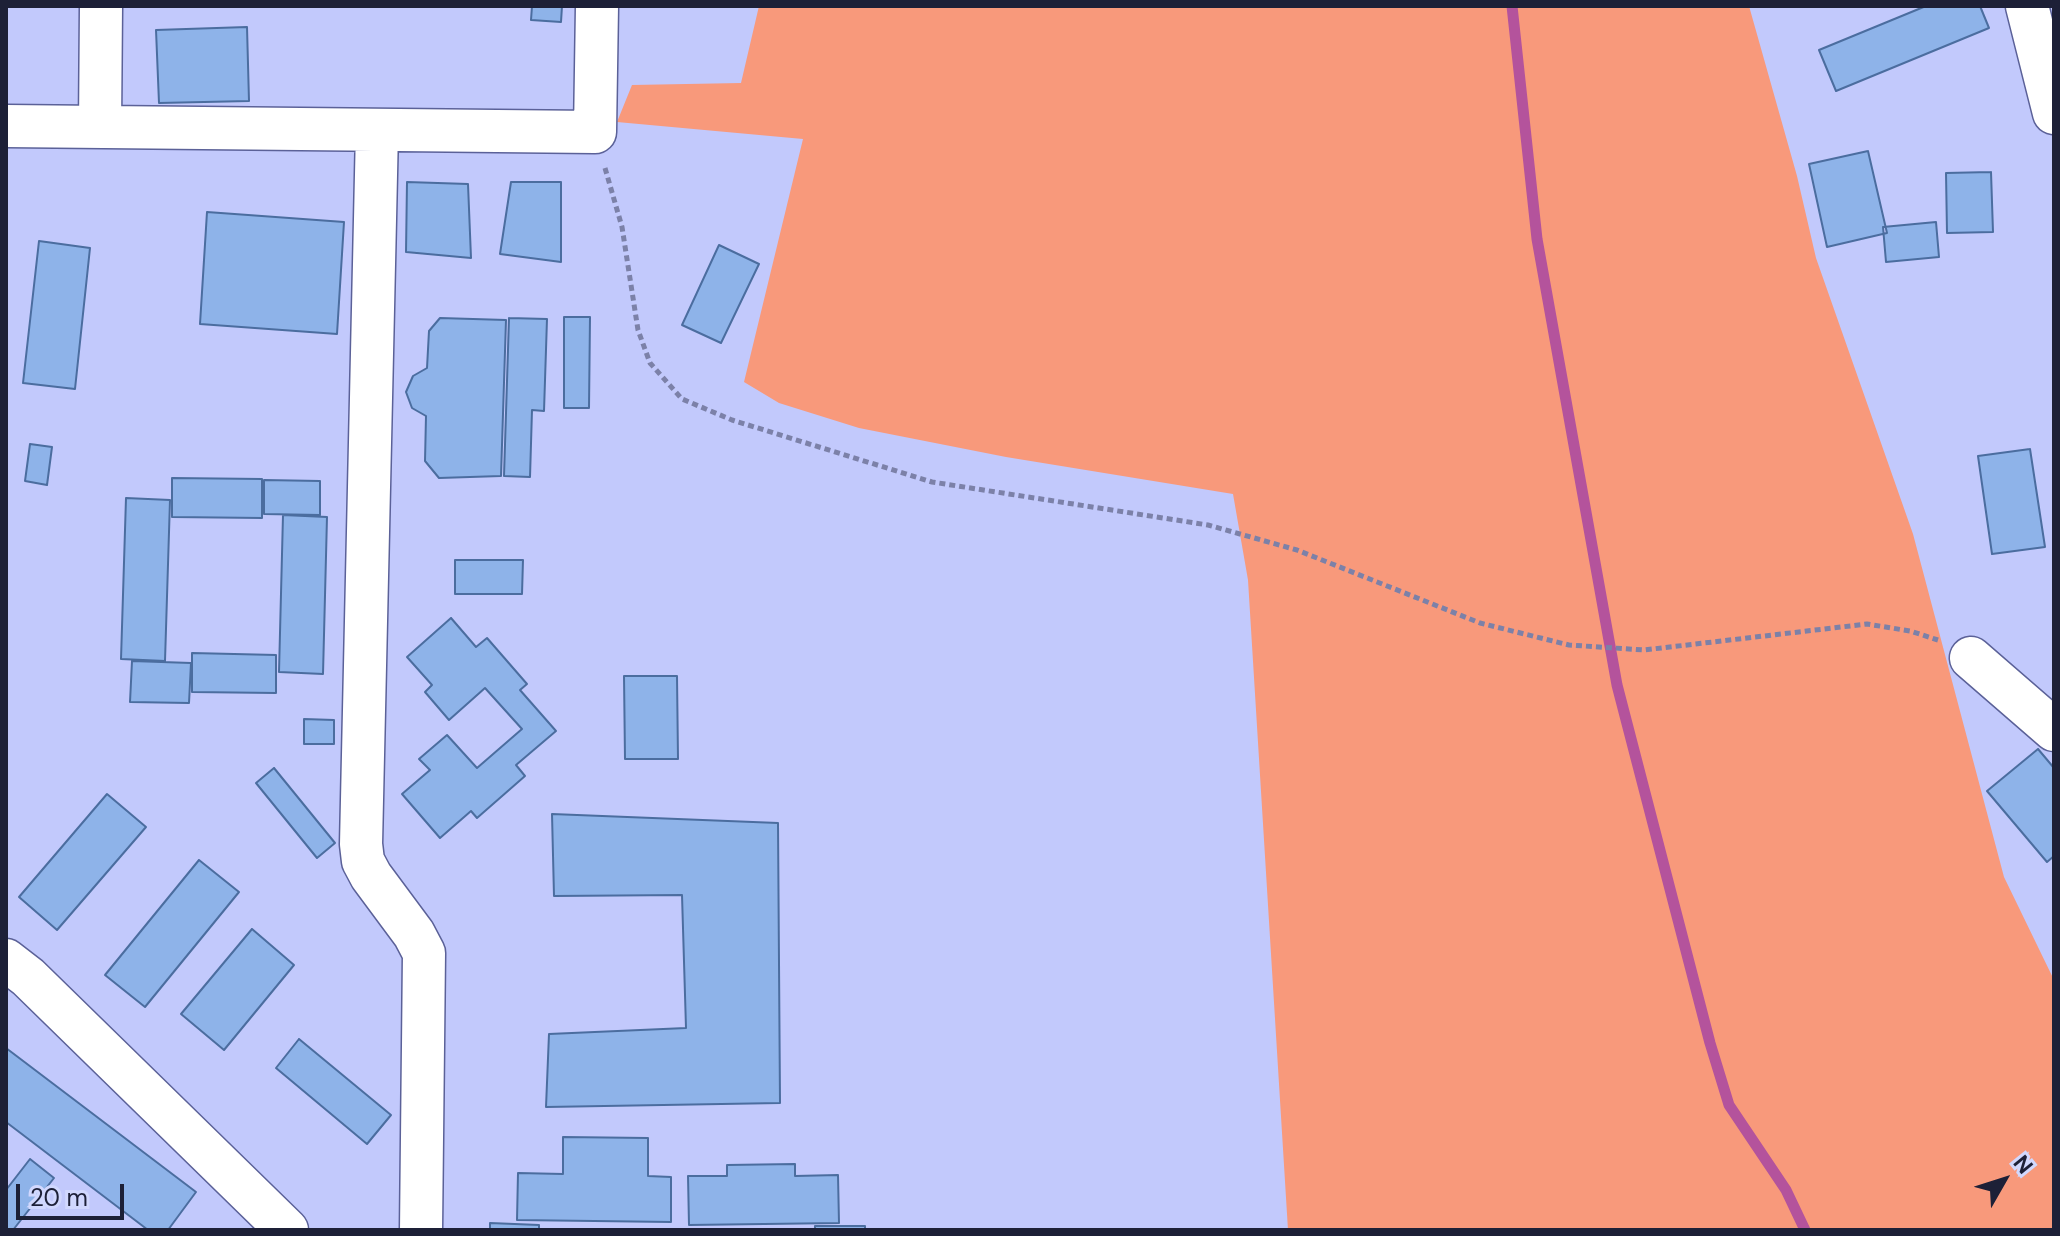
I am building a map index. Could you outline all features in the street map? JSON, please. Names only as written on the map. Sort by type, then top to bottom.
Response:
[{"type":"street","points":[[100,127],[101,6]]},
{"type":"street","points":[[6,126],[595,132],[597,6]]},
{"type":"street","points":[[2027,6],[2054,113]]},
{"type":"street","points":[[377,130],[361,844],[363,861],[371,876],[414,934],[424,953],[421,1230]]},
{"type":"street","points":[[1971,658],[2054,730]]},
{"type":"street","points":[[6,960],[39,987],[287,1230]]},
{"type":"path","points":[[595,132],[622,227],[638,330],[650,363],[682,399],[732,420],[932,482],[1223,529],[1297,550],[1480,623],[1569,645],[1644,650],[1867,624],[1921,634],[1944,642],[1971,658]]},
{"type":"shaded area","points":[[759,6],[1749,6],[1797,176],[1816,258],[1913,534],[2004,877],[2054,980],[2054,1230],[1288,1230],[1248,580],[1233,494],[1006,457],[859,428],[779,403],[744,382],[803,139],[617,122],[632,85],[741,83]]},
{"type":"building","points":[[532,6],[562,6],[561,22],[531,20]]},
{"type":"building","points":[[1926,6],[1980,6],[1989,28],[1836,91],[1819,50]]},
{"type":"building","points":[[247,27],[249,101],[159,103],[156,30]]},
{"type":"building","points":[[1868,151],[1887,233],[1827,247],[1809,164]]},
{"type":"building","points":[[1991,172],[1993,232],[1947,233],[1946,173]]},
{"type":"building","points":[[407,182],[468,184],[471,258],[406,252]]},
{"type":"building","points":[[511,182],[561,182],[561,262],[500,254]]},
{"type":"building","points":[[207,212],[344,222],[337,334],[200,324]]},
{"type":"building","points":[[1936,222],[1939,257],[1886,262],[1883,227]]},
{"type":"building","points":[[39,241],[90,248],[75,389],[23,383]]},
{"type":"building","points":[[719,245],[759,264],[721,343],[682,325]]},
{"type":"building","points":[[564,317],[590,317],[589,408],[564,408]]},
{"type":"building","points":[[440,318],[506,320],[501,476],[439,478],[425,461],[426,416],[412,408],[406,392],[413,376],[427,368],[429,331]]},
{"type":"building","points":[[509,318],[547,319],[544,411],[532,410],[530,477],[504,476]]},
{"type":"building","points":[[30,444],[52,447],[47,485],[25,481]]},
{"type":"building","points":[[2030,449],[2045,547],[1992,554],[1978,456]]},
{"type":"building","points":[[172,478],[262,479],[262,518],[172,517]]},
{"type":"building","points":[[264,480],[320,481],[320,515],[264,514]]},
{"type":"building","points":[[126,498],[170,500],[165,661],[121,659]]},
{"type":"building","points":[[283,515],[327,517],[323,674],[279,672]]},
{"type":"building","points":[[455,560],[523,560],[522,594],[455,594]]},
{"type":"building","points":[[451,618],[476,647],[487,638],[527,684],[520,690],[556,731],[516,765],[525,776],[477,818],[471,811],[440,838],[402,794],[430,770],[419,759],[447,735],[477,768],[522,729],[485,688],[449,720],[425,692],[432,685],[407,657]]},
{"type":"building","points":[[192,653],[276,655],[276,693],[192,692]]},
{"type":"building","points":[[132,661],[191,663],[189,703],[130,702]]},
{"type":"building","points":[[624,676],[677,676],[678,759],[625,759]]},
{"type":"building","points":[[304,719],[334,720],[334,744],[304,744]]},
{"type":"building","points":[[2038,749],[2054,768],[2054,856],[2047,862],[1987,791]]},
{"type":"building","points":[[274,768],[335,843],[317,858],[256,783]]},
{"type":"building","points":[[107,794],[146,827],[57,930],[19,897]]},
{"type":"building","points":[[552,814],[778,823],[780,1103],[546,1107],[549,1034],[686,1028],[682,895],[554,896]]},
{"type":"building","points":[[199,860],[239,892],[145,1007],[105,975]]},
{"type":"building","points":[[252,929],[294,965],[224,1050],[181,1014]]},
{"type":"building","points":[[299,1039],[391,1115],[367,1144],[276,1068]]},
{"type":"building","points":[[6,1048],[196,1192],[168,1230],[148,1230],[6,1122]]},
{"type":"building","points":[[563,1137],[648,1138],[648,1176],[671,1177],[671,1222],[517,1220],[518,1173],[563,1174]]},
{"type":"building","points":[[30,1159],[54,1178],[13,1230],[6,1230],[6,1190]]},
{"type":"building","points":[[795,1164],[795,1176],[838,1175],[839,1223],[689,1225],[688,1176],[727,1176],[727,1165]]},
{"type":"building","points":[[490,1223],[539,1225],[539,1230],[490,1230]]},
{"type":"building","points":[[815,1226],[865,1226],[865,1230],[815,1230]]},
{"type":"waterway","points":[[1512,6],[1537,239],[1617,685],[1729,1105],[1786,1190],[1805,1230]]}]
